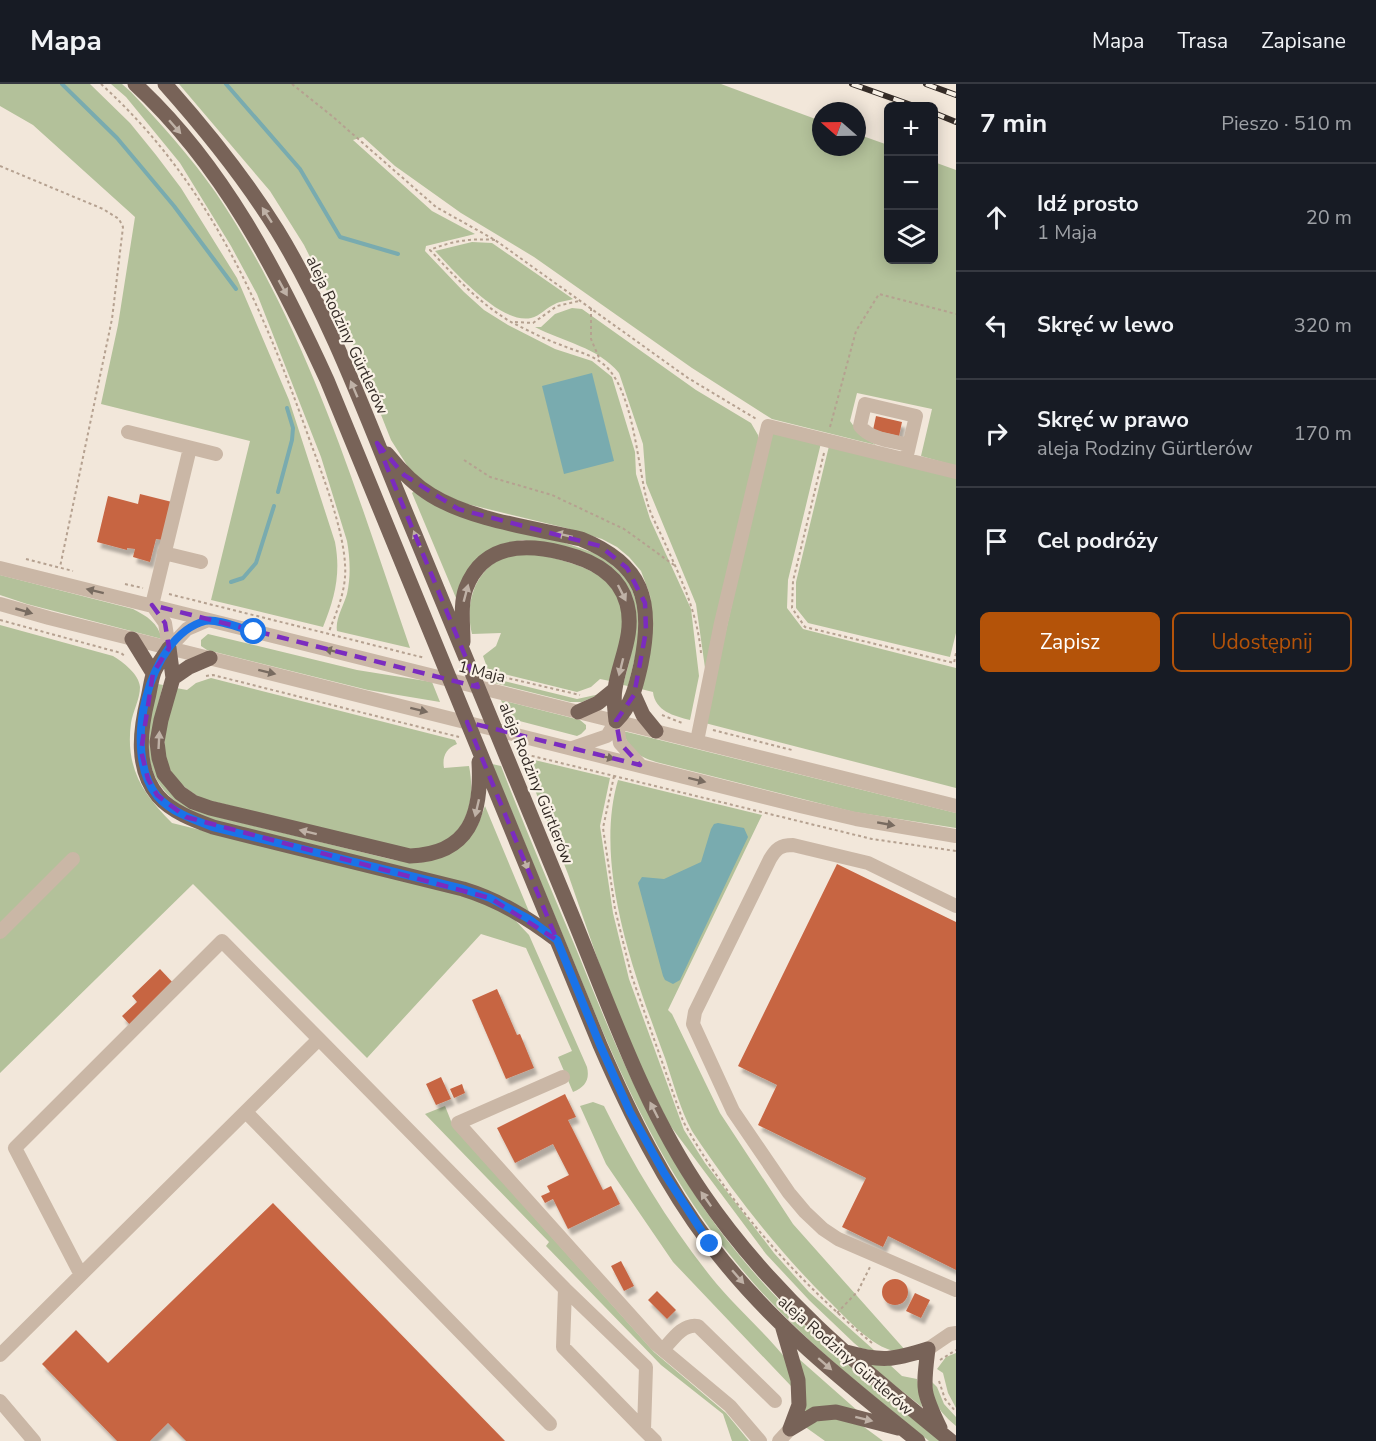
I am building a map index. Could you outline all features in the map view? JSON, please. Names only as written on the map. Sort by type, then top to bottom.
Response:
[{"type":"main road","name":"aleja Rodziny Gürtlerów","points":[[135,84],[191,145],[227,192],[292,304],[327,380],[432,652],[478,750],[617,1086],[664,1173],[710,1244],[752,1294],[782,1325],[856,1391],[918,1441]]},
{"type":"main road","name":"aleja Rodziny Gürtlerów","points":[[165,84],[244,179],[278,231],[310,288],[463,651],[513,755],[624,1046],[682,1162],[759,1269],[793,1305],[843,1352],[947,1438]]},
{"type":"main road","points":[[377,443],[404,475],[430,495],[458,508],[581,539],[600,546],[627,568],[638,584],[645,603],[646,631],[634,695],[625,712],[616,722]]},
{"type":"main road","points":[[463,651],[463,598],[467,586],[484,562],[511,548],[528,546],[583,559],[598,566],[612,577],[628,605],[630,623],[627,643],[614,690],[616,722]]},
{"type":"main road","points":[[132,639],[153,674]]},
{"type":"main road","points":[[169,648],[153,674],[142,722],[141,751],[148,779],[157,795],[171,807],[186,817],[213,827],[463,889],[490,898],[529,919],[557,940]]},
{"type":"main road","points":[[169,648],[173,678],[157,742],[159,758],[164,774],[180,793],[193,802],[210,808],[399,854],[422,856],[441,851],[458,841],[468,831],[476,814],[481,788],[478,750]]},
{"type":"main road","points":[[173,678],[189,667],[210,658]]},
{"type":"main road","points":[[578,712],[598,703],[614,690]]},
{"type":"main road","points":[[634,695],[643,715],[656,731]]},
{"type":"main road","points":[[782,1325],[798,1380],[799,1405],[790,1429]]},
{"type":"main road","points":[[843,1352],[871,1359],[894,1359],[928,1349],[923,1386],[928,1404],[947,1438]]},
{"type":"main road","points":[[790,1429],[815,1414],[836,1412],[903,1429]]},
{"type":"street","points":[[697,741],[721,622],[768,426],[956,472]]},
{"type":"street","points":[[128,432],[216,454]]},
{"type":"street","points":[[906,459],[909,445]]},
{"type":"street","points":[[169,648],[165,623],[152,605],[190,448]]},
{"type":"street","points":[[164,553],[201,562]]},
{"type":"street","name":"1 Maja","points":[[0,568],[956,806]]},
{"type":"street","points":[[0,604],[800,807],[956,836]]},
{"type":"street","points":[[169,648],[187,629],[208,620]]},
{"type":"street","points":[[572,748],[607,736],[616,722]]},
{"type":"street","points":[[616,722],[620,743],[640,765]]},
{"type":"street","points":[[956,906],[868,863],[793,845],[783,845],[776,849],[765,869],[695,1012],[693,1024],[733,1111],[789,1193],[805,1212],[838,1239],[956,1290]]},
{"type":"street","points":[[0,932],[73,859]]},
{"type":"street","points":[[81,1275],[15,1148],[222,941],[565,1289],[646,1368],[645,1430]]},
{"type":"street","points":[[0,1355],[319,1039]]},
{"type":"street","points":[[563,1077],[458,1123],[663,1350],[730,1406],[760,1441]]},
{"type":"street","points":[[246,1112],[550,1424]]},
{"type":"street","points":[[565,1289],[563,1347],[655,1441]]},
{"type":"street","points":[[663,1350],[685,1327],[698,1326],[776,1401]]},
{"type":"street","points":[[928,1349],[950,1334],[956,1333]]},
{"type":"street","points":[[0,1401],[34,1441]]},
{"type":"street","points":[[779,1441],[790,1429]]},
{"type":"path","points":[[101,84],[147,130],[185,178],[245,279],[290,384],[321,472],[344,549],[346,565],[344,592],[328,634]]},
{"type":"path","points":[[292,84],[436,207],[495,240],[688,378],[768,426]]},
{"type":"path","points":[[0,166],[103,209],[119,219],[123,227],[112,319],[56,582]]},
{"type":"path","points":[[495,240],[475,238],[430,250],[468,290],[488,307],[512,322],[601,362]]},
{"type":"path","points":[[956,314],[879,294],[855,332],[793,581],[792,608],[805,627],[955,663],[956,653]]},
{"type":"path","points":[[512,322],[533,323],[556,306],[581,301]]},
{"type":"path","points":[[591,308],[591,339],[601,362],[617,381],[633,429],[649,508],[693,608],[701,653]]},
{"type":"path","points":[[464,460],[490,477],[552,495],[624,528],[676,566]]},
{"type":"path","points":[[20,558],[79,573]]},
{"type":"path","points":[[124,584],[328,634],[432,652]]},
{"type":"path","points":[[0,620],[121,653],[129,659]]},
{"type":"path","points":[[486,673],[578,696],[584,693]]},
{"type":"path","points":[[201,676],[213,675],[463,738]]},
{"type":"path","points":[[657,712],[667,718],[794,751]]},
{"type":"path","points":[[513,755],[872,839],[956,851]]},
{"type":"path","points":[[837,1313],[858,1291],[869,1269]]},
{"type":"highlighted area","points":[[377,443],[404,475],[458,509],[600,546],[627,568],[645,603],[646,631],[634,695],[616,721],[620,743],[640,765],[467,722],[557,940],[490,898],[186,817],[157,795],[148,779],[141,751],[153,673],[169,648],[165,623],[152,605],[478,687]]},
{"type":"green space","points":[[0,84],[90,84],[130,123],[156,155],[181,188],[237,278],[289,400],[335,542],[336,585],[323,627],[211,600],[250,441],[101,404],[118,325],[135,217],[33,125],[0,106]]},
{"type":"green space","points":[[111,84],[122,84],[164,129],[216,193],[249,245],[278,300],[328,414],[410,648],[337,631],[337,622],[349,581],[347,541],[321,457],[257,294],[231,246],[180,163],[126,97]]},
{"type":"green space","points":[[179,84],[721,84],[812,118],[812,156],[866,156],[866,137],[884,144],[884,264],[938,264],[938,163],[956,170],[956,466],[921,456],[932,409],[857,393],[850,421],[860,435],[876,445],[772,419],[692,368],[534,257],[461,213],[395,166],[363,137],[353,140],[432,211],[475,234],[426,246],[425,251],[464,292],[484,310],[508,325],[555,349],[592,361],[612,377],[635,452],[636,474],[650,519],[691,609],[699,676],[690,720],[666,712],[657,704],[653,692],[641,689],[653,623],[650,595],[641,571],[617,547],[602,539],[463,503],[435,490],[410,470],[391,440],[351,339],[304,245],[270,191]]},
{"type":"green space","points":[[472,242],[492,243],[573,299],[557,303],[531,318],[519,318],[506,313],[479,295],[435,251]]},
{"type":"green space","points":[[572,308],[582,309],[696,390],[751,423],[758,435],[759,445],[706,675],[696,604],[646,483],[643,444],[619,373],[611,364],[591,351],[535,327],[541,327],[555,314]]},
{"type":"green space","points":[[771,432],[821,443],[788,580],[787,608],[803,629],[956,668],[956,788],[705,723]]},
{"type":"green space","points":[[829,446],[956,477],[956,633],[950,657],[808,623],[796,608],[796,582]]},
{"type":"green space","points":[[414,491],[603,556],[629,581],[639,609],[638,645],[628,686],[623,685],[630,659],[632,599],[553,544],[523,540],[503,544],[456,598],[412,493]]},
{"type":"green space","points":[[532,553],[565,561],[596,574],[608,583],[617,596],[623,611],[623,631],[610,681],[600,679],[591,687],[577,692],[488,670],[483,656],[496,646],[501,633],[472,634],[470,610],[475,587],[480,577],[497,561],[511,555]]},
{"type":"green space","points":[[0,575],[133,609],[151,621],[158,629],[162,639],[0,595]]},
{"type":"green space","points":[[0,625],[113,656],[134,673],[140,687],[131,723],[131,754],[134,767],[145,790],[172,823],[424,885],[493,905],[514,919],[529,935],[587,1067],[588,1076],[581,1088],[573,1092],[558,1057],[572,1051],[526,948],[481,934],[367,1058],[193,884],[0,1073]]},
{"type":"green space","points":[[208,634],[357,670],[432,682],[440,702],[368,690],[207,650],[201,646],[201,640]]},
{"type":"green space","points":[[211,678],[455,740],[457,744],[448,750],[444,757],[444,768],[469,766],[470,800],[464,821],[450,838],[440,844],[412,850],[203,799],[186,788],[174,776],[165,751],[165,737],[176,688],[187,690],[196,683]]},
{"type":"green space","points":[[492,678],[577,699],[600,694],[582,702],[570,702],[494,683]]},
{"type":"green space","points":[[158,684],[163,685],[156,713],[153,760],[218,817],[394,860],[419,863],[451,853],[477,827],[485,806],[530,914],[506,899],[481,888],[208,819],[181,806],[162,788],[150,765],[147,735]]},
{"type":"green space","points":[[501,700],[580,720],[586,725],[586,729],[577,736],[508,718]]},
{"type":"green space","points":[[623,731],[956,813],[956,828],[854,812],[656,762],[635,751],[628,743]]},
{"type":"green space","points":[[522,757],[610,778],[600,826],[613,913],[629,979],[684,1130],[705,1163],[774,1253],[809,1292],[875,1351],[860,1348],[854,1343],[766,1254],[669,1124],[645,1076],[610,995],[568,874]]},
{"type":"green space","points":[[492,764],[501,766],[626,1068],[664,1144],[709,1216],[735,1250],[782,1303],[832,1351],[941,1441],[929,1441],[854,1380],[782,1314],[739,1266],[687,1195],[665,1159],[626,1084]]},
{"type":"green space","points":[[618,780],[762,815],[668,1010],[720,1113],[793,1224],[906,1351],[886,1349],[866,1336],[805,1276],[743,1203],[692,1131],[680,1105],[641,992],[621,921],[614,884],[611,848],[612,813]]},
{"type":"green space","points":[[593,1102],[604,1106],[653,1194],[696,1257],[720,1288],[786,1359],[791,1369],[791,1386],[673,1262],[606,1164],[580,1106]]},
{"type":"green space","points":[[445,1106],[453,1126],[654,1352],[726,1413],[749,1441],[732,1441],[723,1414],[661,1365],[546,1246],[549,1242],[425,1114]]},
{"type":"green space","points":[[956,1353],[956,1408],[948,1393],[943,1373],[937,1369],[946,1357]]},
{"type":"green space","points":[[799,1359],[859,1412],[803,1415]]},
{"type":"green space","points":[[868,1364],[890,1365],[902,1376],[917,1379],[922,1407]]},
{"type":"green space","points":[[932,1382],[937,1387],[944,1404],[956,1417],[956,1426],[938,1407]]},
{"type":"green space","points":[[838,1418],[860,1424],[883,1441],[825,1441],[804,1426],[822,1419]]},
{"type":"water","points":[[592,373],[614,461],[564,474],[542,386]]},
{"type":"water","points":[[714,824],[744,828],[748,837],[680,980],[673,984],[665,980],[663,976],[638,883],[642,877],[664,879],[701,862],[711,829]]},
{"type":"building","points":[[876,416],[902,422],[899,436],[873,430]]},
{"type":"building","points":[[140,494],[172,502],[163,540],[156,539],[150,562],[133,557],[135,549],[127,548],[127,550],[97,542],[108,496],[138,504]]},
{"type":"building","points":[[837,864],[956,922],[956,1270],[888,1236],[883,1247],[842,1227],[866,1178],[758,1125],[777,1085],[738,1066]]},
{"type":"building","points":[[160,969],[174,984],[131,1026],[122,1016],[137,1002],[132,996]]},
{"type":"building","points":[[497,989],[534,1068],[506,1079],[472,1000]]},
{"type":"building","points":[[441,1077],[451,1099],[436,1105],[426,1084]]},
{"type":"building","points":[[462,1084],[465,1093],[454,1098],[450,1089]]},
{"type":"building","points":[[565,1094],[576,1117],[568,1120],[603,1190],[611,1186],[620,1204],[568,1229],[553,1199],[545,1203],[541,1196],[550,1192],[547,1186],[569,1175],[553,1144],[515,1163],[497,1128]]},
{"type":"building","points":[[273,1203],[505,1441],[186,1441],[168,1423],[150,1441],[117,1441],[42,1364],[76,1330],[108,1363]]},
{"type":"building","points":[[621,1261],[634,1286],[624,1291],[611,1266]]},
{"type":"building","points":[[895,1279],[904,1283],[908,1292],[904,1301],[895,1305],[886,1301],[882,1292],[886,1283]]},
{"type":"building","points":[[657,1291],[676,1310],[667,1319],[648,1300]]},
{"type":"building","points":[[915,1293],[930,1300],[921,1318],[906,1311]]},
{"type":"waterway","points":[[62,84],[117,138],[174,206],[236,289]]},
{"type":"waterway","points":[[226,84],[300,169],[340,237],[398,254]]},
{"type":"waterway","points":[[278,492],[292,440],[293,428],[287,408]]},
{"type":"waterway","points":[[231,582],[243,578],[256,563],[274,506]]},
{"type":"railway","points":[[852,84],[903,102]]},
{"type":"railway","points":[[926,84],[956,95]]},
{"type":"railway","points":[[938,115],[956,122]]},
{"type":"route","points":[[254,632],[208,620],[187,629],[169,648],[153,674],[142,722],[141,751],[148,779],[157,795],[186,817],[213,827],[463,889],[490,898],[529,919],[557,940],[617,1086],[630,1112],[685,1208],[710,1244]]}]
